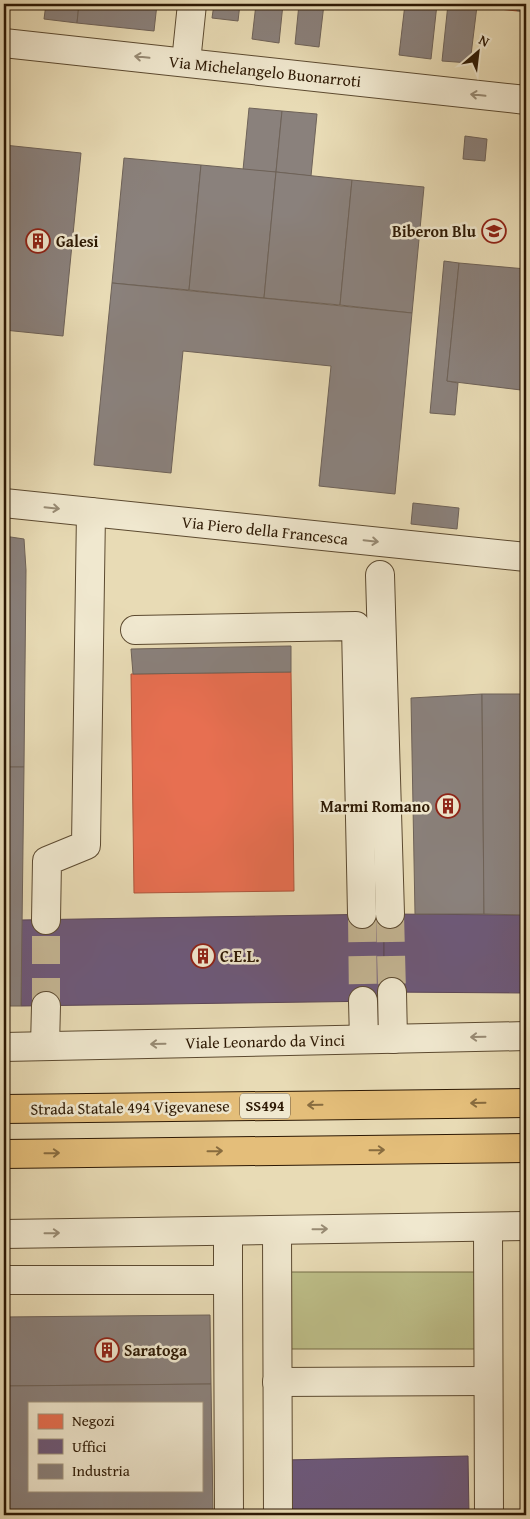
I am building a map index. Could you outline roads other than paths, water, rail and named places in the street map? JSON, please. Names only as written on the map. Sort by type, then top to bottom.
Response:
[{"type":"main road","name":"Strada Statale 494 Vigevanese","points":[[4,1109],[526,1103]]},
{"type":"main road","points":[[4,1154],[526,1148]]},
{"type":"street","points":[[186,62],[192,4]]},
{"type":"street","name":"Via Michelangelo Buonarroti","points":[[4,43],[526,100]]},
{"type":"street","name":"Via Piero della Francesca","points":[[4,503],[526,557]]},
{"type":"street","points":[[46,920],[47,861],[86,845],[91,512]]},
{"type":"street","points":[[380,575],[390,914]]},
{"type":"street","points":[[135,630],[356,626],[362,914]]},
{"type":"street","points":[[392,992],[393,1039]]},
{"type":"street","points":[[363,1001],[364,1039]]},
{"type":"street","points":[[45,1046],[46,1006]]},
{"type":"street","name":"Viale Leonardo da Vinci","points":[[4,1047],[526,1036]]},
{"type":"street","points":[[4,1234],[526,1226]]},
{"type":"street","points":[[488,1227],[489,1515]]},
{"type":"street","points":[[277,1230],[278,1515]]},
{"type":"street","points":[[228,1231],[229,1515]]},
{"type":"street","points":[[4,1280],[228,1280]]},
{"type":"street","points":[[278,1382],[488,1381]]},
{"type":"tunnel","points":[[362,914],[363,1001]]},
{"type":"tunnel","points":[[390,914],[392,992]]},
{"type":"tunnel","points":[[46,920],[46,1006]]},
{"type":"place","name":"Biberon Blu","points":[[494,231]]},
{"type":"place","name":"Galesi","points":[[38,241]]},
{"type":"place","name":"Marmi Romano","points":[[448,806]]},
{"type":"place","name":"C.E.L.","points":[[203,956]]},
{"type":"place","name":"Saratoga","points":[[107,1350]]}]
